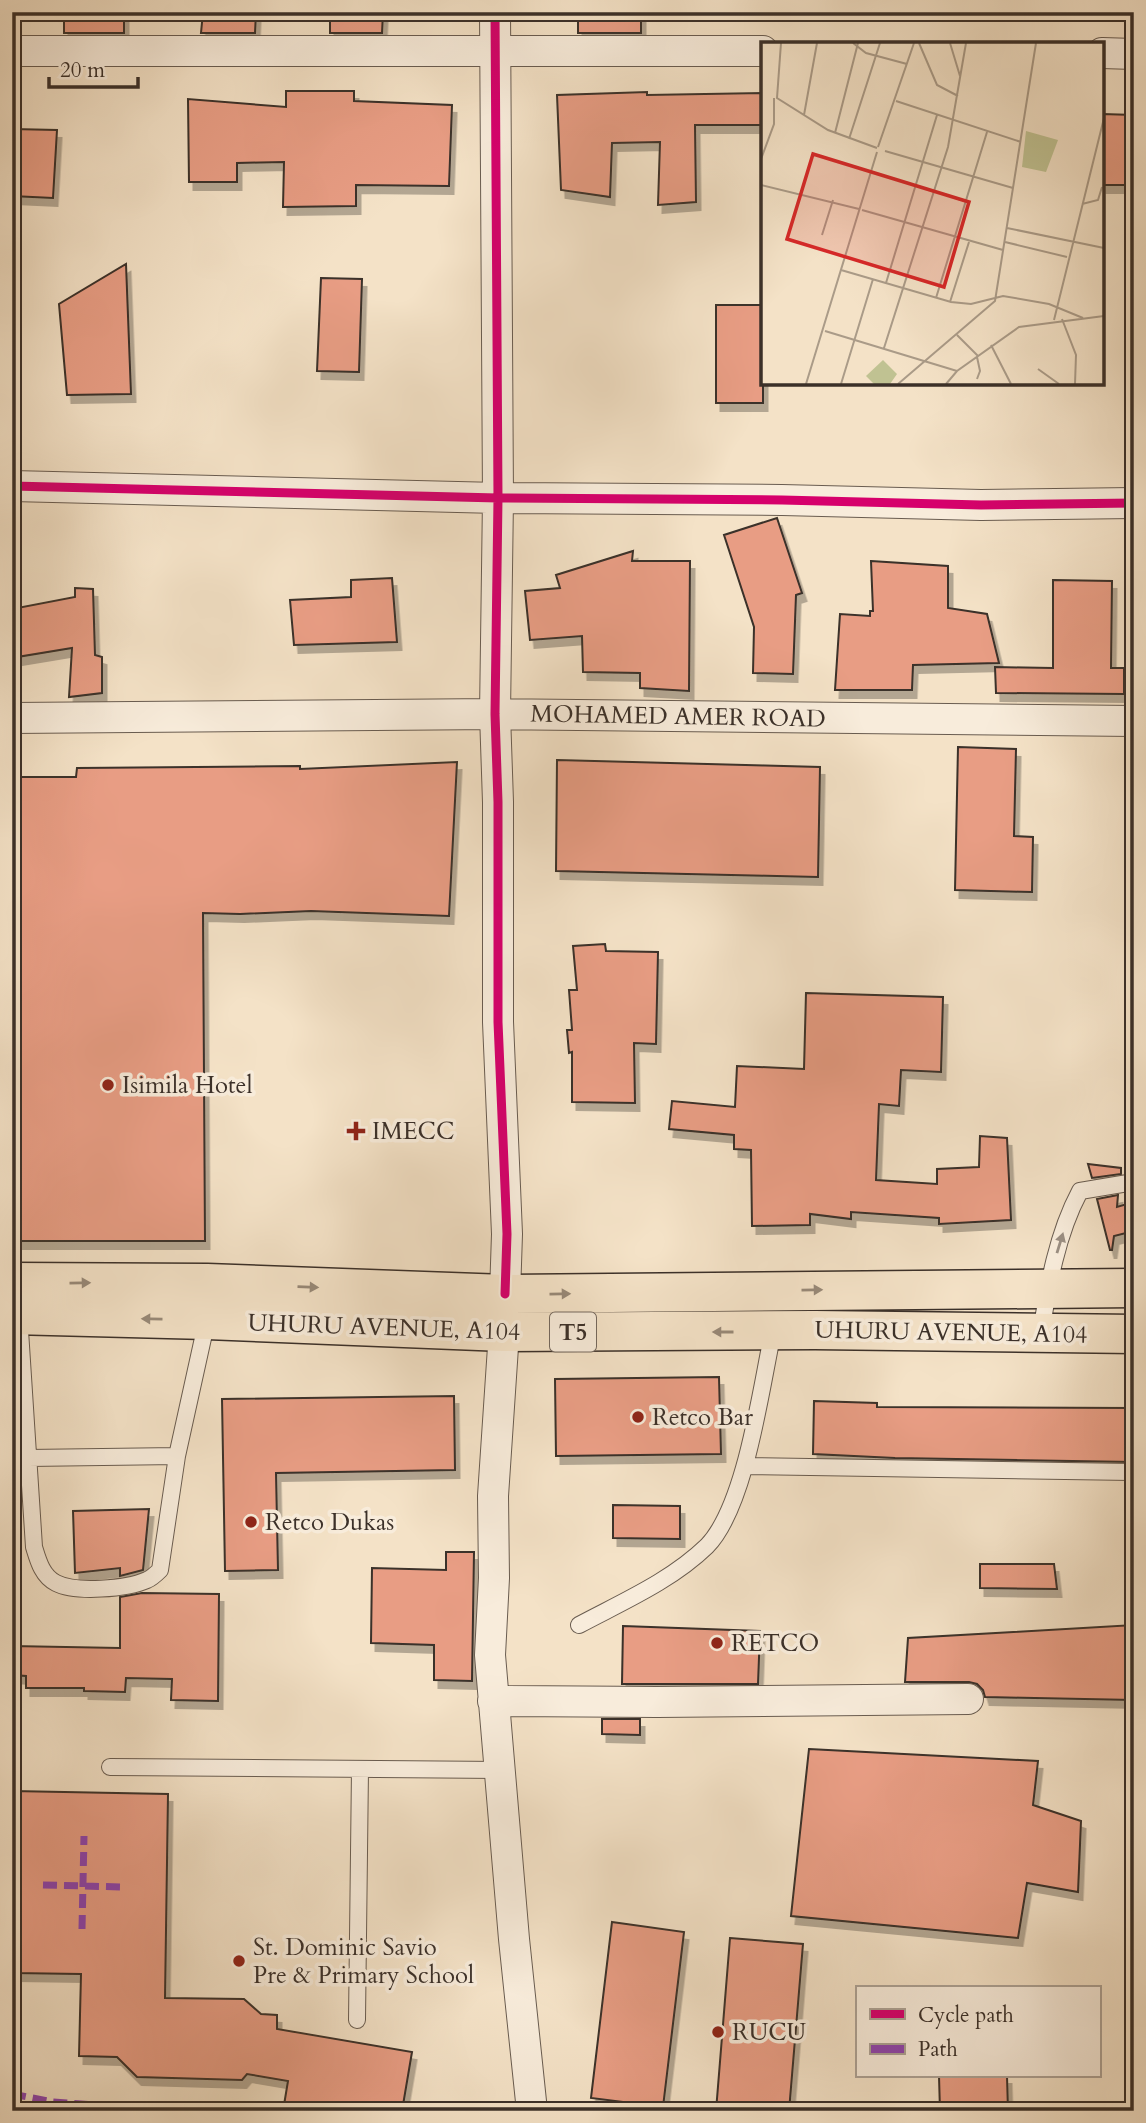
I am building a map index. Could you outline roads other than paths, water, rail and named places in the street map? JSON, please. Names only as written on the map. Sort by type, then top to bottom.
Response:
[{"type":"highway","name":"UHURU AVENUE, A104","points":[[14,1304],[505,1294],[1134,1288]]},
{"type":"highway","name":"UHURU AVENUE, A104","points":[[207,1301],[504,1332],[815,1330],[1134,1334]]},
{"type":"street","points":[[495,12],[498,498],[495,714],[498,802],[498,1022],[507,1234],[505,1294]]},
{"type":"street","points":[[12,51],[761,51]]},
{"type":"street","points":[[1104,54],[1134,54]]},
{"type":"street","points":[[12,486],[498,498],[782,500],[981,505],[1134,503]]},
{"type":"street","name":"MOHAMED AMER ROAD","points":[[12,718],[495,714],[1134,721]]},
{"type":"street","points":[[504,1332],[493,1496],[494,1578],[490,1655],[514,1939],[532,2111]]},
{"type":"street","points":[[493,1701],[968,1699]]},
{"type":"lane","points":[[1041,1334],[1047,1289],[1060,1241],[1080,1191],[1134,1182]]},
{"type":"lane","points":[[14,1304],[34,1547],[41,1568],[55,1583],[80,1588],[125,1587],[149,1580],[160,1570],[177,1456],[207,1301]]},
{"type":"lane","points":[[579,1625],[660,1582],[707,1545],[724,1521],[745,1466],[773,1332]]},
{"type":"lane","points":[[28,1458],[177,1456]]},
{"type":"lane","points":[[745,1466],[1131,1472]]},
{"type":"lane","points":[[110,1767],[501,1770]]},
{"type":"lane","points":[[357,2020],[360,1769]]},
{"type":"place","name":"Isimila Hotel","points":[[108,1085]]},
{"type":"place","name":"IMECC","points":[[356,1131]]},
{"type":"place","name":"Retco Bar","points":[[638,1417]]},
{"type":"place","name":"Retco Dukas","points":[[251,1522]]},
{"type":"place","name":"RETCO","points":[[717,1643]]},
{"type":"place","name":"St. Dominic Savio Pre & Primary School","points":[[239,1961]]},
{"type":"place","name":"RUCU","points":[[718,2032]]}]
